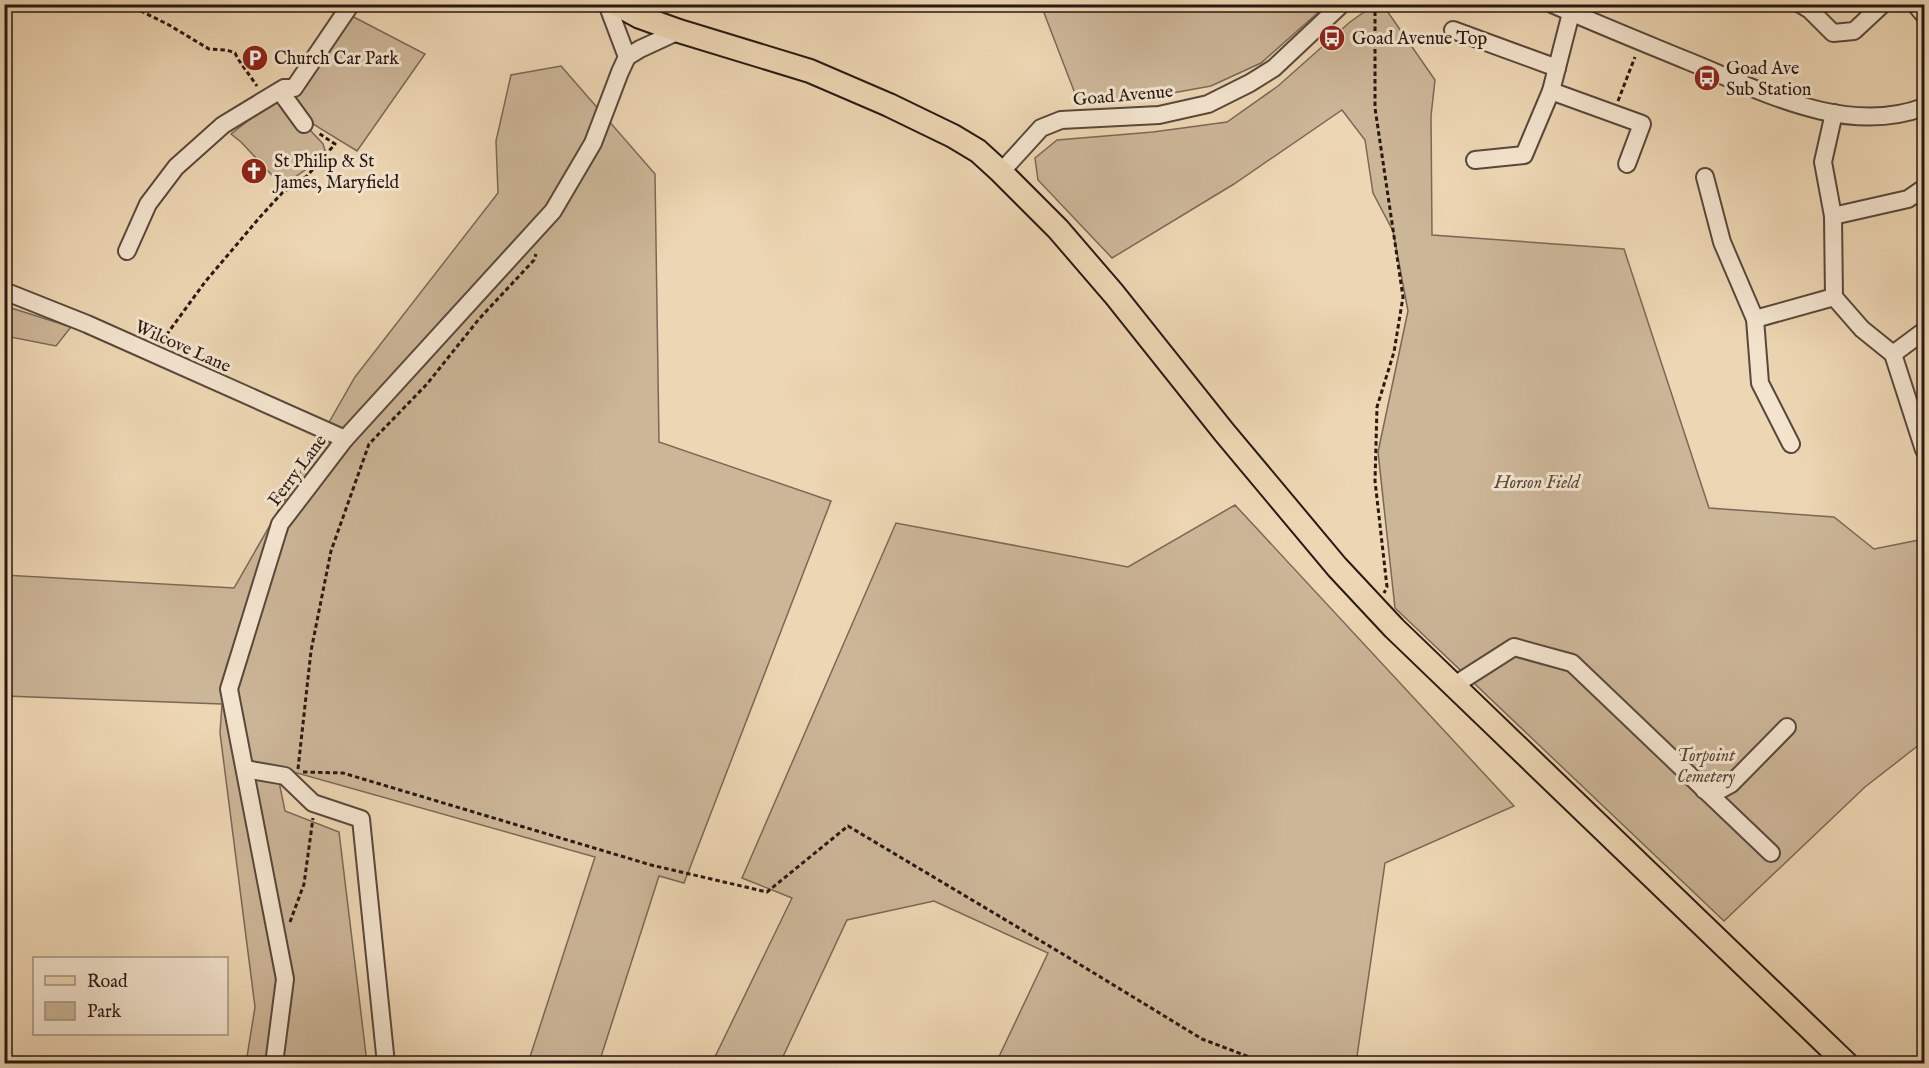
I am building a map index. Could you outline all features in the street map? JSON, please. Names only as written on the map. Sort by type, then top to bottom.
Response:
[{"type":"main road","points":[[616,4],[640,17],[679,32],[810,71],[889,105],[953,136],[978,151],[1058,229],[1114,294],[1224,432],[1337,567],[1453,686],[1846,1064]]},
{"type":"street","points":[[127,251],[148,204],[176,167],[223,125],[284,88],[294,88],[351,4]]},
{"type":"street","points":[[607,4],[627,57],[679,32]]},
{"type":"street","name":"Goad Avenue","points":[[1001,172],[1041,128],[1061,120],[1159,115],[1209,104],[1274,68],[1342,4]]},
{"type":"street","points":[[1552,4],[1786,101],[1834,113],[1886,117],[1924,107]]},
{"type":"street","points":[[1800,4],[1810,10],[1833,33],[1854,31],[1883,4]]},
{"type":"street","points":[[1915,4],[1924,15]]},
{"type":"street","points":[[1475,159],[1524,155],[1551,91],[1571,13]]},
{"type":"street","points":[[1453,30],[1557,68]]},
{"type":"street","name":"Ferry Lane","points":[[274,1064],[285,979],[229,689],[280,524],[345,439],[553,211],[593,143],[627,57]]},
{"type":"street","points":[[1551,91],[1642,124],[1627,164]]},
{"type":"street","points":[[273,95],[304,124]]},
{"type":"street","points":[[1834,113],[1823,162],[1833,216],[1834,297],[1862,329],[1893,354],[1924,450]]},
{"type":"street","points":[[1705,177],[1722,242],[1755,319],[1760,383],[1791,444]]},
{"type":"street","points":[[1833,216],[1908,199],[1924,188]]},
{"type":"street","name":"Wilcove Lane","points":[[4,291],[87,324],[345,439]]},
{"type":"street","points":[[1755,319],[1834,297]]},
{"type":"street","points":[[1893,354],[1924,332]]},
{"type":"street","points":[[1453,686],[1514,647],[1572,663],[1771,854]]},
{"type":"street","points":[[1704,790],[1720,790],[1731,784],[1787,727]]},
{"type":"street","points":[[245,769],[285,776],[313,803],[360,819],[386,1064]]},
{"type":"path","points":[[128,4],[208,49],[228,50],[235,53],[238,59],[273,95]]},
{"type":"path","points":[[1375,4],[1375,108],[1403,297],[1394,352],[1377,407],[1375,481],[1388,587],[1376,608]]},
{"type":"path","points":[[1612,113],[1641,42]]},
{"type":"path","points":[[153,355],[205,282],[260,217],[282,194],[307,176],[335,144],[304,124]]},
{"type":"path","points":[[538,250],[534,260],[479,319],[427,384],[369,444],[331,551],[311,651],[298,772],[343,774],[651,865],[767,892],[848,826],[1202,1039],[1268,1064]]},
{"type":"path","points":[[280,952],[304,884],[314,812],[309,798]]},
{"type":"green space","points":[[1041,5],[1316,5],[1321,10],[1261,63],[1211,86],[1156,96],[1079,104]]},
{"type":"green space","points":[[1374,5],[1383,5],[1435,80],[1431,116],[1432,235],[1624,249],[1709,508],[1834,517],[1874,549],[1924,539],[1924,741],[1865,787],[1724,921],[1395,608],[1378,452],[1408,311],[1393,231],[1373,193],[1365,140],[1342,110],[1234,184],[1112,258],[1038,180],[1035,158],[1057,140],[1153,132],[1227,122],[1278,86],[1350,22]]},
{"type":"green space","points":[[346,13],[425,54],[357,151],[308,121],[299,111],[295,93]]},
{"type":"green space","points":[[561,66],[655,174],[659,442],[831,501],[684,883],[659,876],[599,1063],[528,1063],[595,857],[276,767],[285,811],[339,832],[367,1063],[246,1063],[255,1007],[220,733],[222,704],[5,696],[4,575],[234,588],[355,377],[498,193],[496,141],[511,75]]},
{"type":"green space","points":[[284,102],[323,144],[325,150],[311,166],[282,186],[231,134],[271,103]]},
{"type":"green space","points":[[4,306],[71,327],[56,346],[5,336]]},
{"type":"green space","points":[[1235,505],[1514,806],[1385,863],[1356,1063],[996,1063],[1048,953],[934,901],[847,920],[780,1063],[712,1063],[792,898],[742,878],[896,523],[1128,567]]},
{"type":"place","name":"Goad Avenue Top","points":[[1332,38]]},
{"type":"place","name":"Church Car Park","points":[[255,58]]},
{"type":"place","name":"Goad Ave Sub Station","points":[[1707,78]]},
{"type":"place","name":"St Philip & St James, Maryfield","points":[[254,171]]},
{"type":"park label","name":"Horson Field","points":[[1537,482]]},
{"type":"park label","name":"Torpoint Cemetery","points":[[1706,765]]}]
